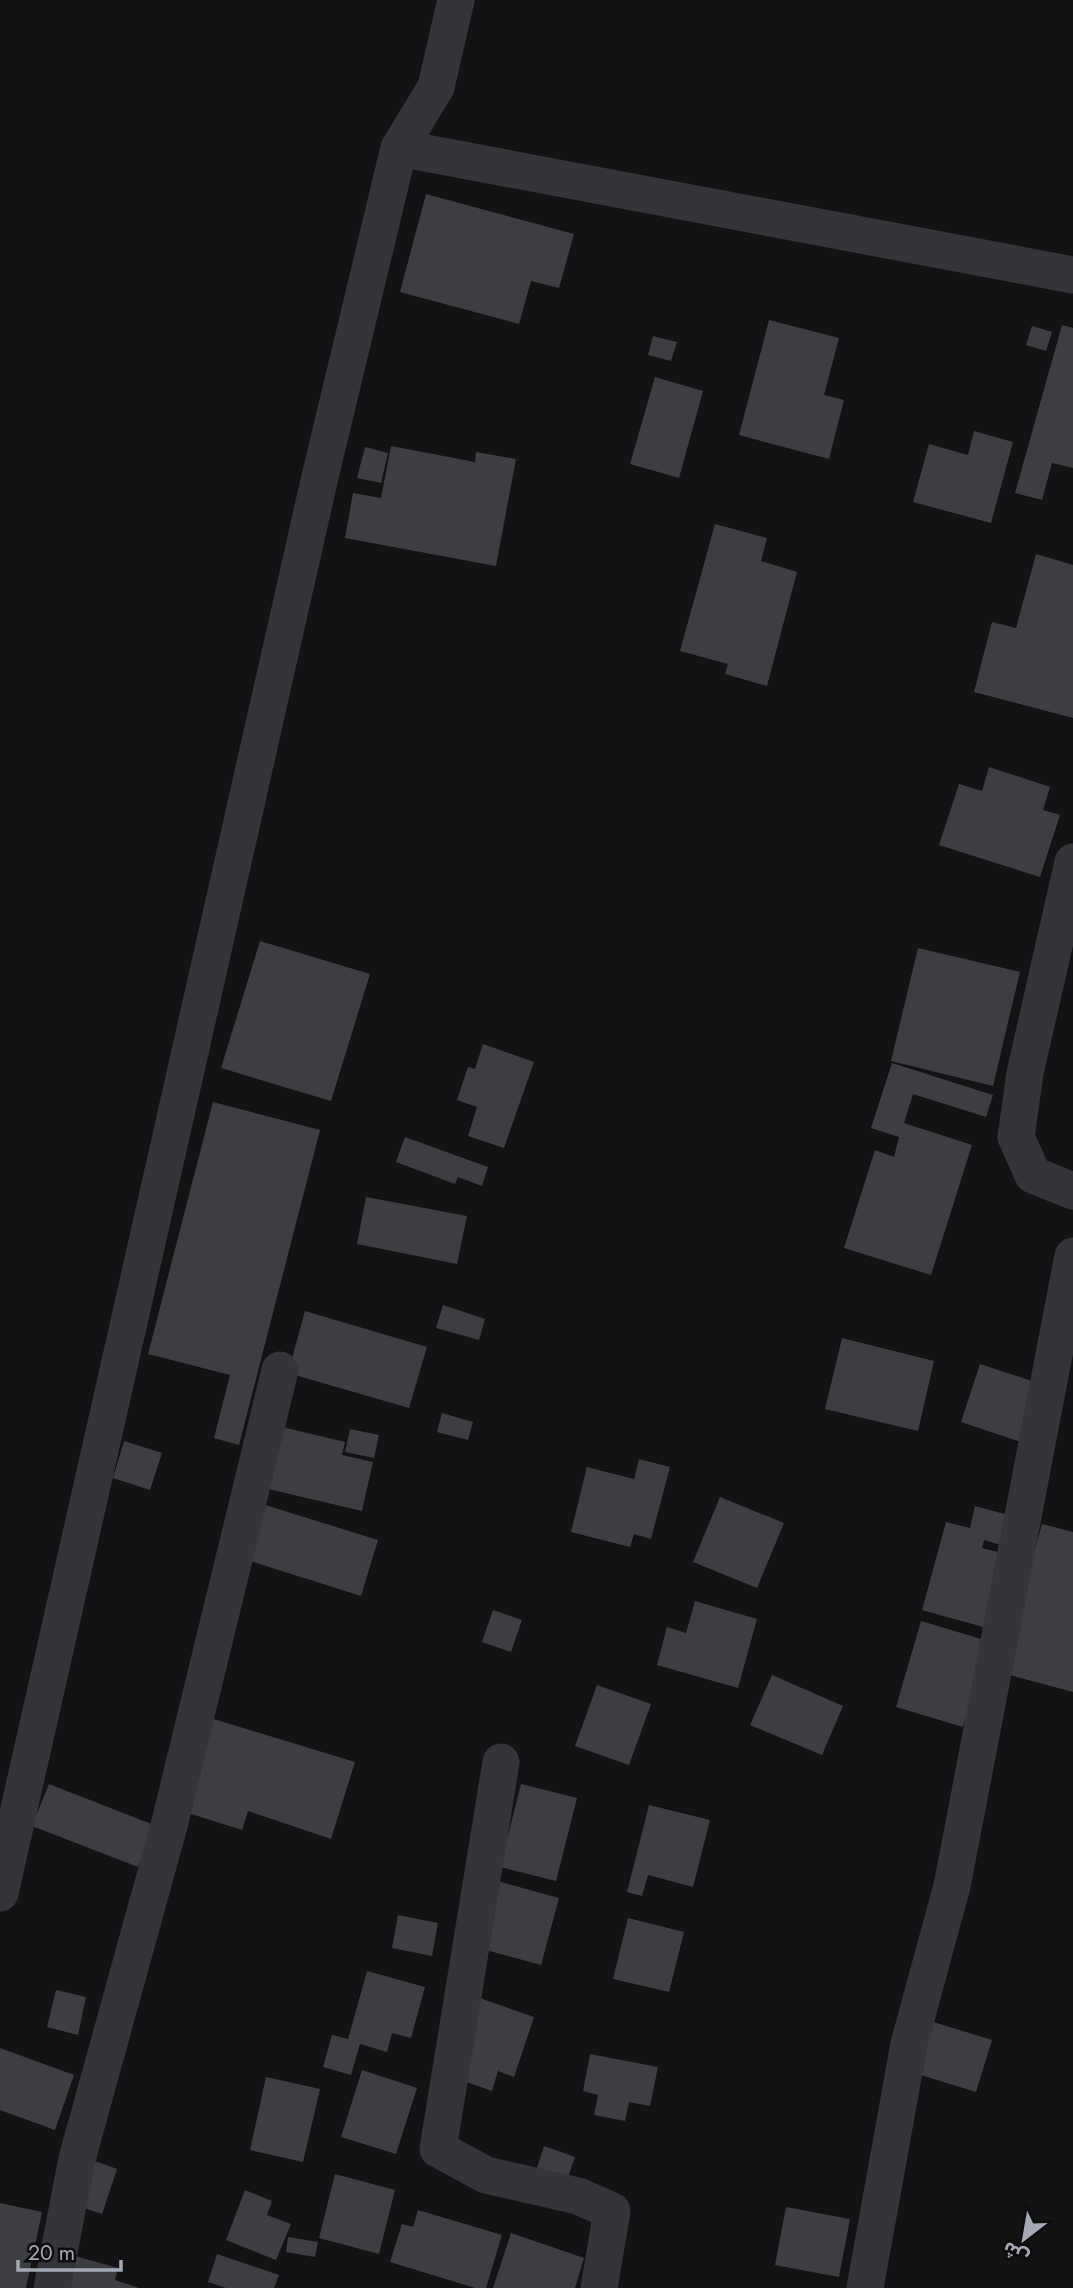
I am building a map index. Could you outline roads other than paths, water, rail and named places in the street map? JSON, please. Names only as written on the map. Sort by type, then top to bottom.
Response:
[{"type":"street","points":[[0,1893],[316,495],[399,148],[436,87],[456,0]]},
{"type":"street","points":[[399,148],[1073,275]]},
{"type":"street","points":[[1073,862],[1025,1073],[1016,1137],[1033,1175],[1073,1191]]},
{"type":"street","points":[[865,2288],[909,2044],[951,1886],[1073,1256]]},
{"type":"street","points":[[52,2288],[77,2159],[170,1822],[280,1370]]},
{"type":"street","points":[[501,1762],[438,2149],[486,2175],[578,2196],[612,2211],[598,2288]]}]
